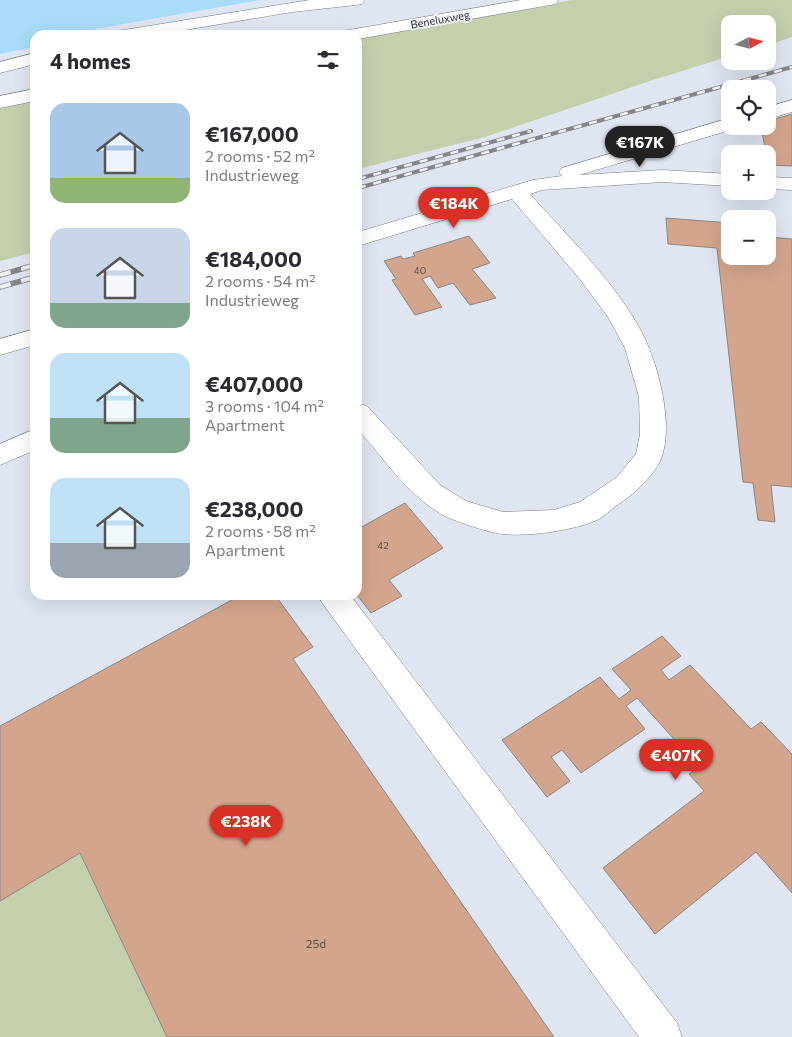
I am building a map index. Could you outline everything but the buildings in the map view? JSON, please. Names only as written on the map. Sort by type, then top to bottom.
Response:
[{"type":"street","name":"Beneluxweg","points":[[354,30],[357,0]]},
{"type":"street","points":[[154,30],[292,7],[357,0]]},
{"type":"street","name":"Beneluxweg","points":[[362,33],[550,0]]},
{"type":"street","points":[[0,68],[30,59]]},
{"type":"street","points":[[0,102],[30,96]]},
{"type":"street","points":[[776,111],[792,106]]},
{"type":"street","points":[[362,238],[528,188],[578,168],[721,127]]},
{"type":"street","points":[[528,188],[662,176],[721,179]]},
{"type":"street","points":[[776,183],[792,184]]},
{"type":"street","points":[[362,417],[430,493],[458,510],[503,523],[554,521],[589,511],[626,484],[648,458],[653,434],[651,397],[637,348],[618,313],[587,273],[528,188]]},
{"type":"street","points":[[0,347],[30,338]]},
{"type":"street","points":[[0,455],[30,441]]},
{"type":"street","points":[[337,600],[663,1037]]},
{"type":"shaded area","points":[[0,0],[792,0],[792,1037],[0,1037]]},
{"type":"green space","points":[[572,0],[792,0],[792,37],[776,42],[776,15],[721,15],[721,59],[485,137],[362,168],[362,37]]},
{"type":"green space","points":[[30,100],[30,253],[0,261],[0,106]]},
{"type":"green space","points":[[80,853],[167,1037],[0,1037],[0,901]]},
{"type":"water","points":[[0,0],[261,0],[92,30],[30,30],[30,48],[0,54]]},
{"type":"railway","points":[[362,187],[792,67]]},
{"type":"railway","points":[[362,178],[531,131]]},
{"type":"railway","points":[[0,275],[30,266]]},
{"type":"railway","points":[[0,287],[30,278]]}]
